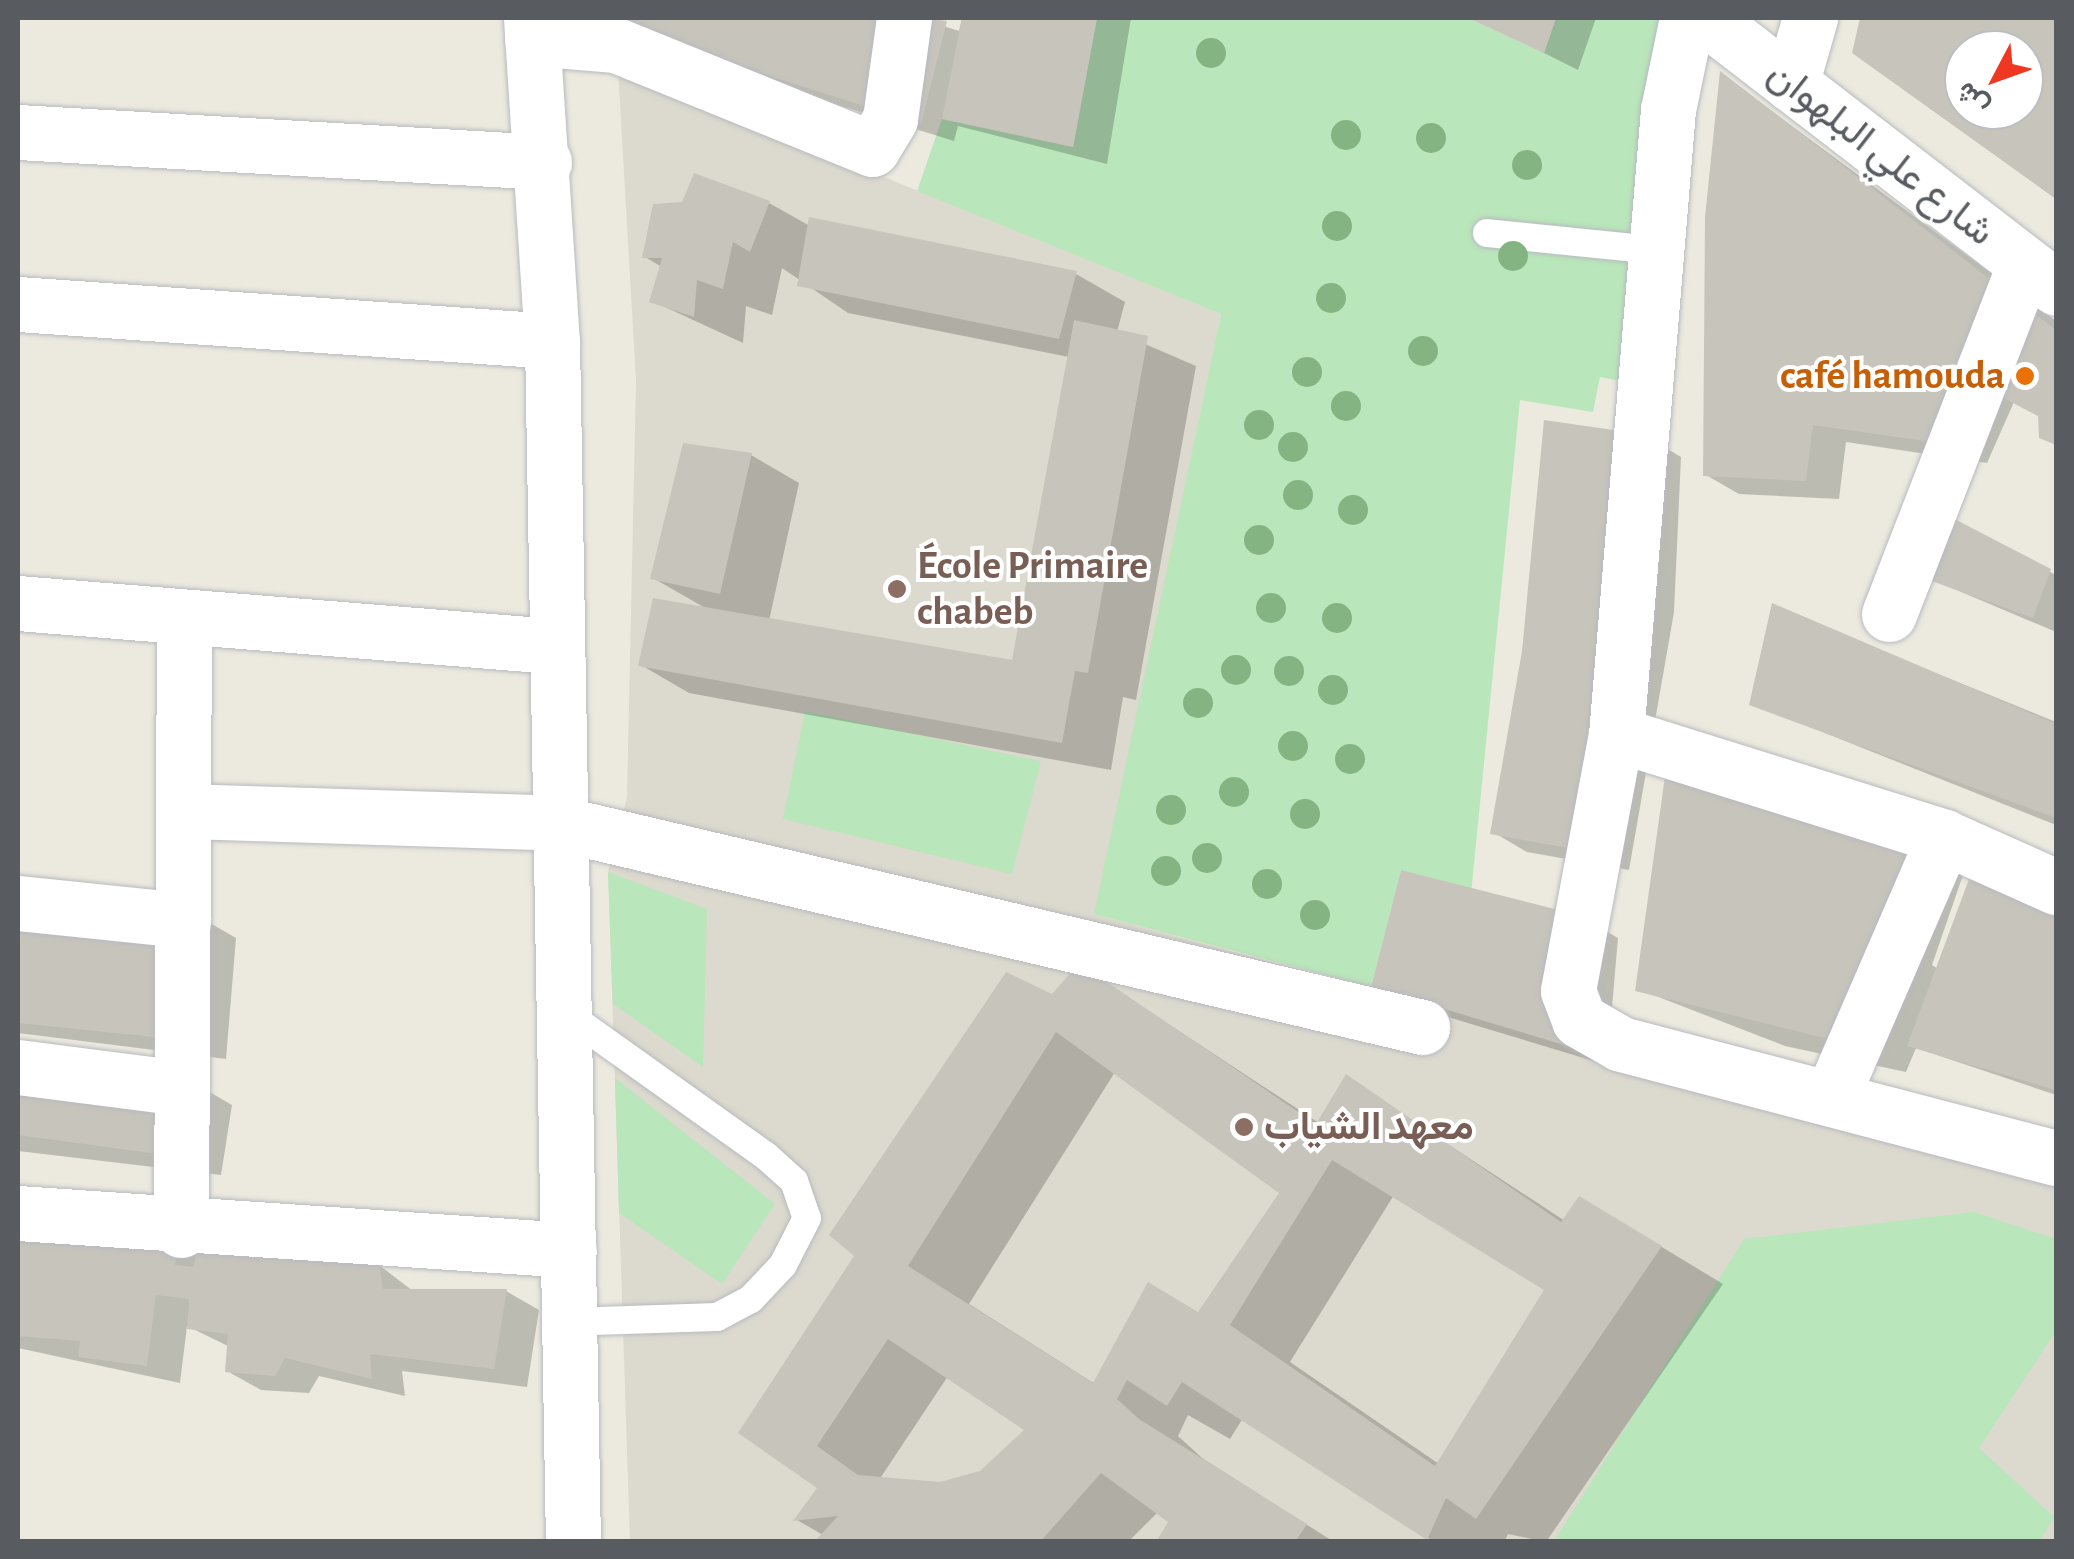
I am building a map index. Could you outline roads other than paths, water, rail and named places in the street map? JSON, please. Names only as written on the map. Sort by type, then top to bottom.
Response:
[{"type":"street","points":[[572,1542],[569,1250],[552,646],[552,340],[544,162],[531,28],[616,45],[872,149],[890,120],[904,18]]},
{"type":"street","points":[[1687,18],[1654,250],[1616,734],[1568,991],[1580,1020],[1621,1044],[2056,1158]]},
{"type":"street","name":"شارع علي البلهوان","points":[[1706,18],[2041,276]]},
{"type":"street","points":[[1791,84],[1810,18]]},
{"type":"street","points":[[18,132],[544,162]]},
{"type":"street","points":[[1890,614],[2041,276]]},
{"type":"street","points":[[18,304],[552,340]]},
{"type":"street","points":[[18,602],[184,622],[552,646]]},
{"type":"street","points":[[181,1230],[184,622]]},
{"type":"street","points":[[1616,734],[1944,837],[2056,887]]},
{"type":"street","points":[[184,811],[557,823],[1422,1027]]},
{"type":"street","points":[[1831,1098],[1944,837]]},
{"type":"street","points":[[18,903],[182,920]]},
{"type":"street","points":[[18,1067],[182,1088]]},
{"type":"street","points":[[18,1213],[181,1230],[569,1250]]},
{"type":"lane","points":[[1487,233],[1654,250]]},
{"type":"lane","points":[[562,1011],[766,1156],[794,1181],[807,1218],[783,1266],[752,1299],[717,1317],[570,1322]]},
{"type":"place","name":"café hamouda","points":[[2025,376]]},
{"type":"place","name":"École Primaire chabeb","points":[[897,589]]},
{"type":"place","name":"معهد الشياب","points":[[1244,1127]]}]
